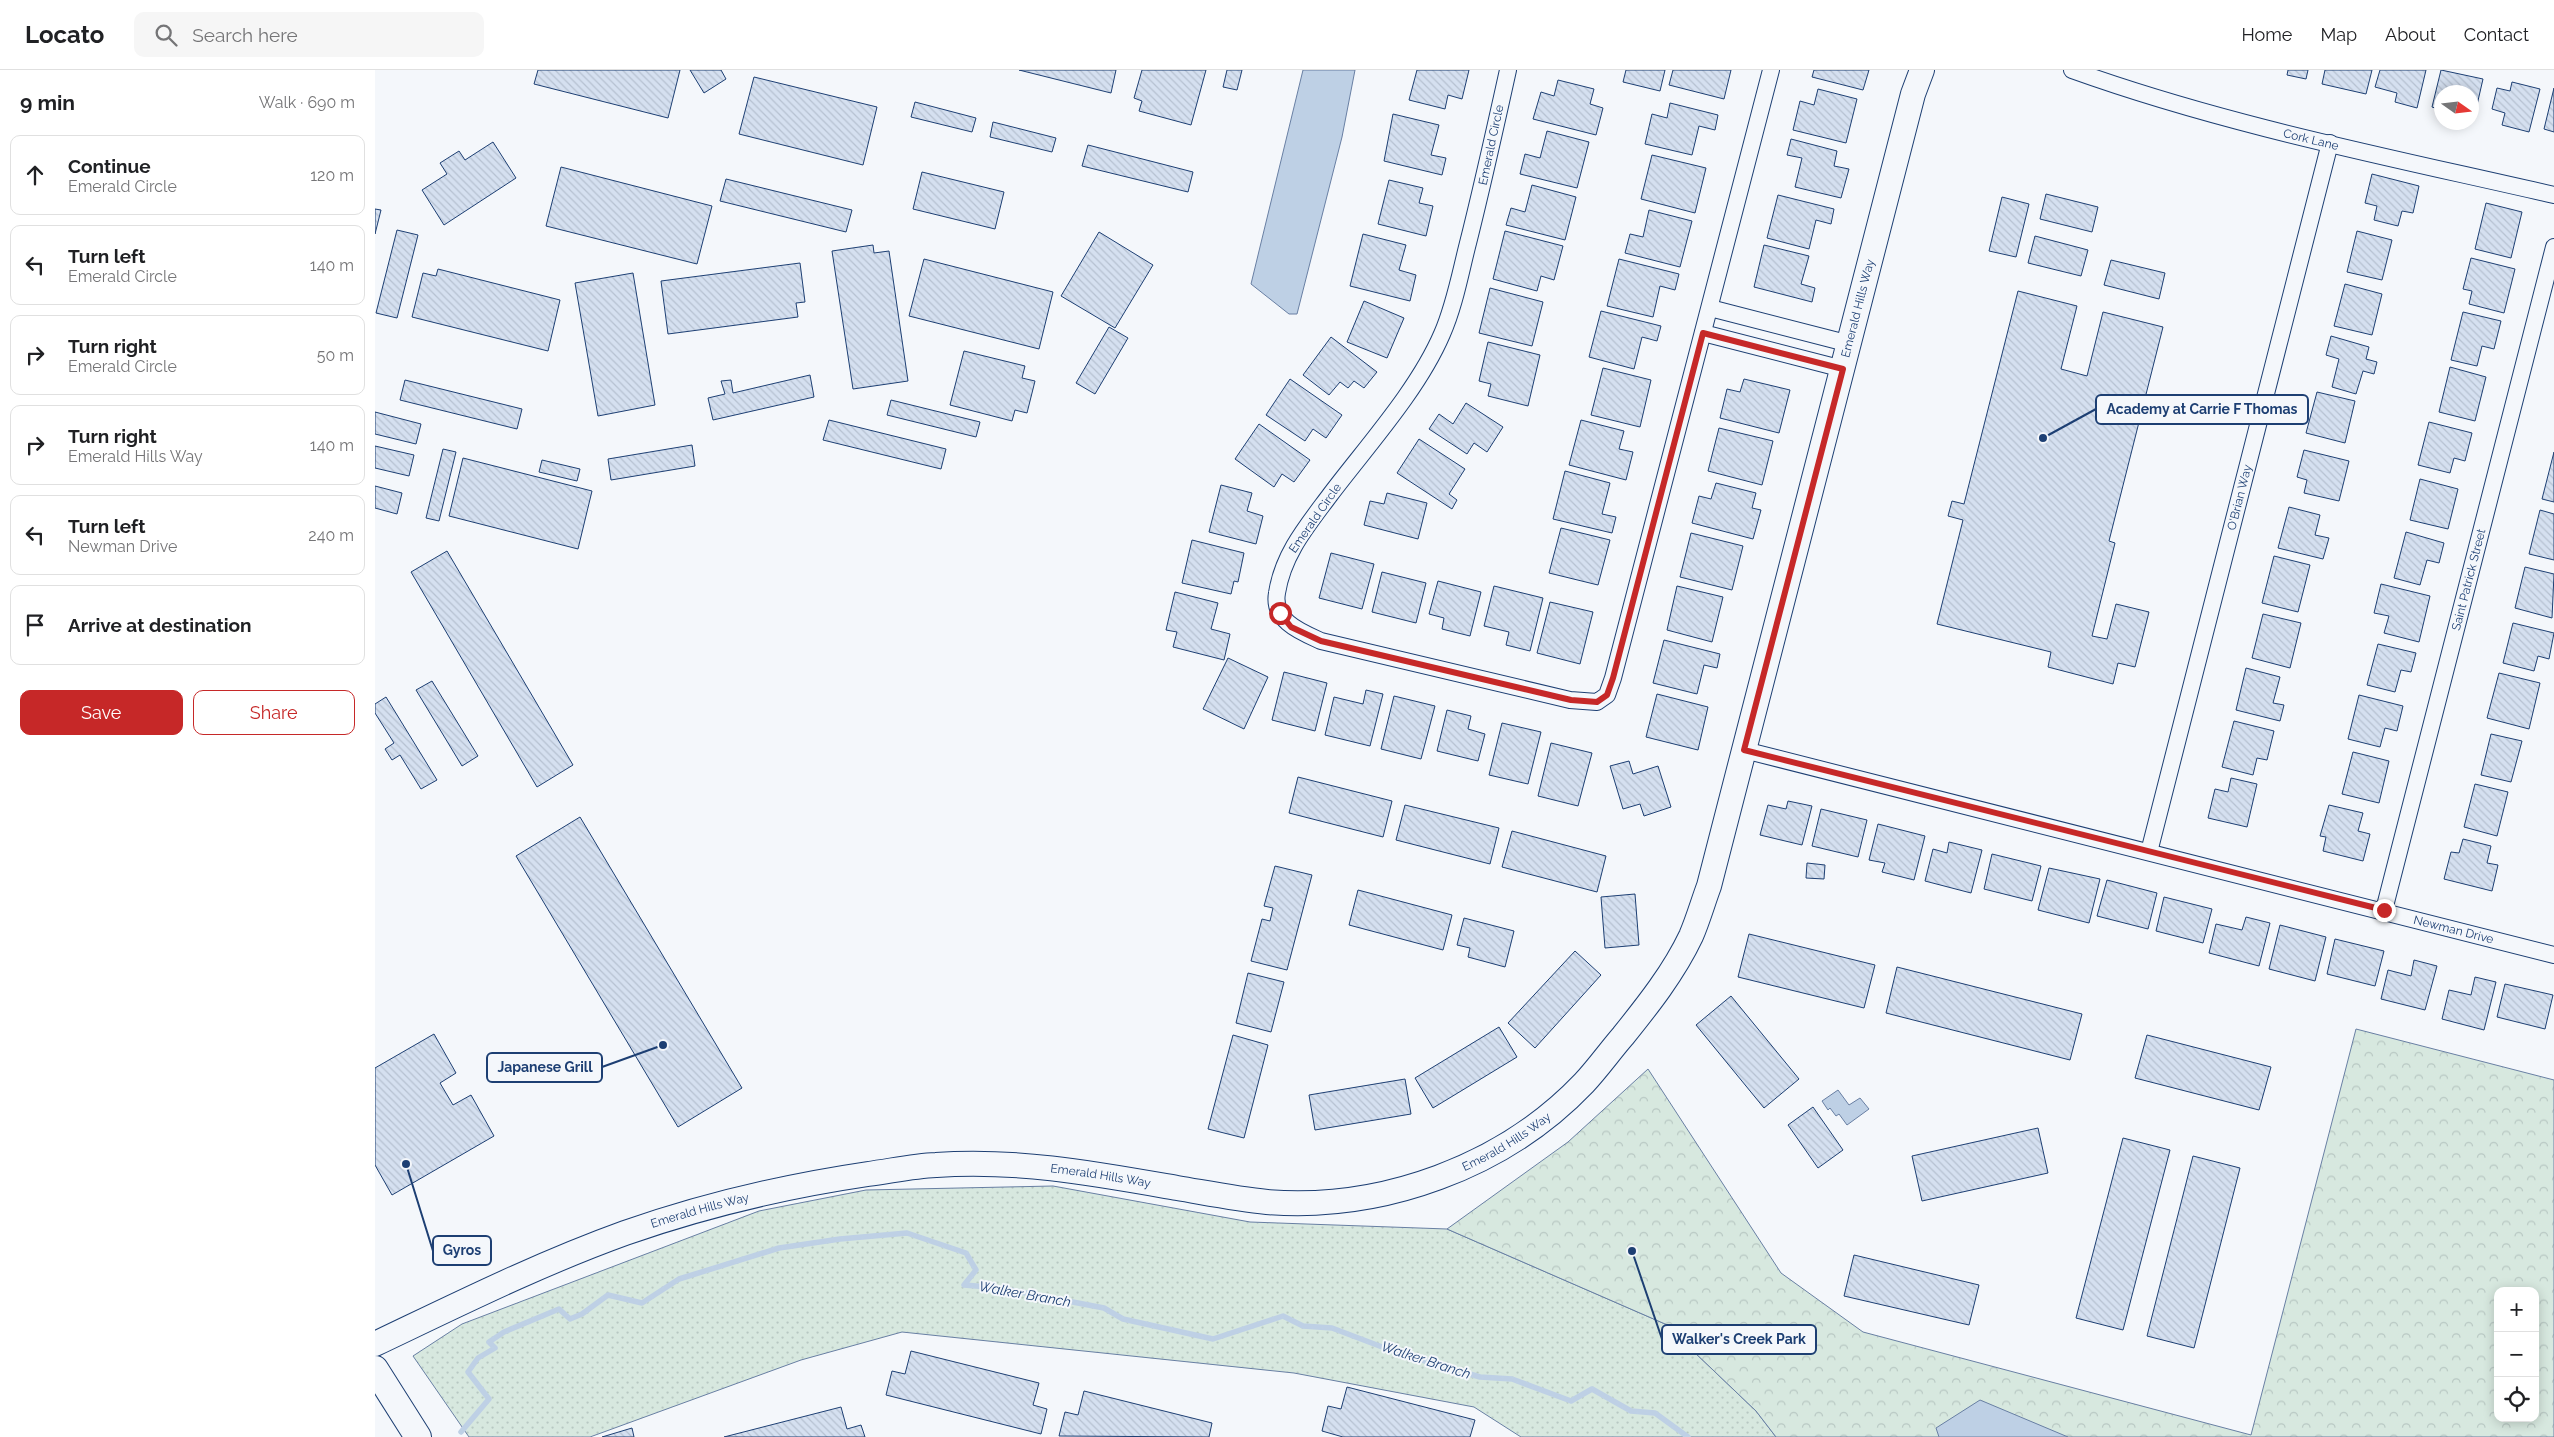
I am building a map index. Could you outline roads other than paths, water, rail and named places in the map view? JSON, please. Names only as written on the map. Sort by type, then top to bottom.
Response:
[{"type":"main road","points":[[375,1369],[417,1437]]},
{"type":"street","name":"Emerald Circle","points":[[1508,70],[1483,185],[1458,284],[1442,334],[1416,380],[1299,536],[1282,568],[1276,596],[1280,613],[1291,627],[1321,641],[1571,700],[1597,702],[1607,695],[1613,678],[1771,70]]},
{"type":"street","name":"Emerald Hills Way","points":[[375,1344],[518,1277],[626,1233],[752,1196],[825,1181],[934,1165],[986,1163],[1069,1170],[1260,1201],[1318,1204],[1351,1200],[1401,1189],[1482,1160],[1555,1109],[1583,1084],[1667,978],[1690,937],[1709,886],[1913,94],[1922,70]]},
{"type":"street","name":"Cork Lane","points":[[2072,70],[2140,95],[2329,143],[2554,195]]},
{"type":"street","name":"O'Brian Way","points":[[2149,852],[2329,143]]},
{"type":"street","name":"Saint Patrick Street","points":[[2384,910],[2554,247]]},
{"type":"street","points":[[1710,308],[1850,344]]},
{"type":"street","points":[[1703,333],[1843,369]]},
{"type":"street","name":"Newman Drive","points":[[1744,750],[2384,910],[2554,955]]},
{"type":"water","points":[[1303,70],[1355,70],[1342,137],[1297,314],[1289,314],[1251,284]]},
{"type":"water","points":[[1838,1090],[1849,1105],[1860,1098],[1869,1109],[1847,1125],[1839,1114],[1836,1116],[1830,1108],[1828,1110],[1822,1101]]},
{"type":"water","points":[[1980,1400],[2068,1437],[1939,1437],[1936,1428]]},
{"type":"waterway","name":"Walker Branch","points":[[461,1432],[489,1399],[468,1372],[478,1358],[495,1348],[489,1342],[504,1332],[559,1309],[570,1319],[582,1314],[608,1295],[642,1303],[679,1279],[779,1248],[840,1239],[907,1233],[966,1253],[976,1270],[964,1285],[1000,1288],[1104,1308],[1123,1319],[1213,1339],[1283,1316],[1303,1326],[1332,1328],[1398,1353],[1480,1377],[1512,1379],[1571,1401],[1592,1389],[1631,1411],[1655,1413],[1688,1437]]},
{"type":"place","name":"Academy at Carrie F Thomas","points":[[2043,438]]},
{"type":"place","name":"Japanese Grill","points":[[663,1045]]},
{"type":"place","name":"Gyros","points":[[406,1164]]},
{"type":"place","name":"Walker's Creek Park","points":[[1632,1251]]}]
